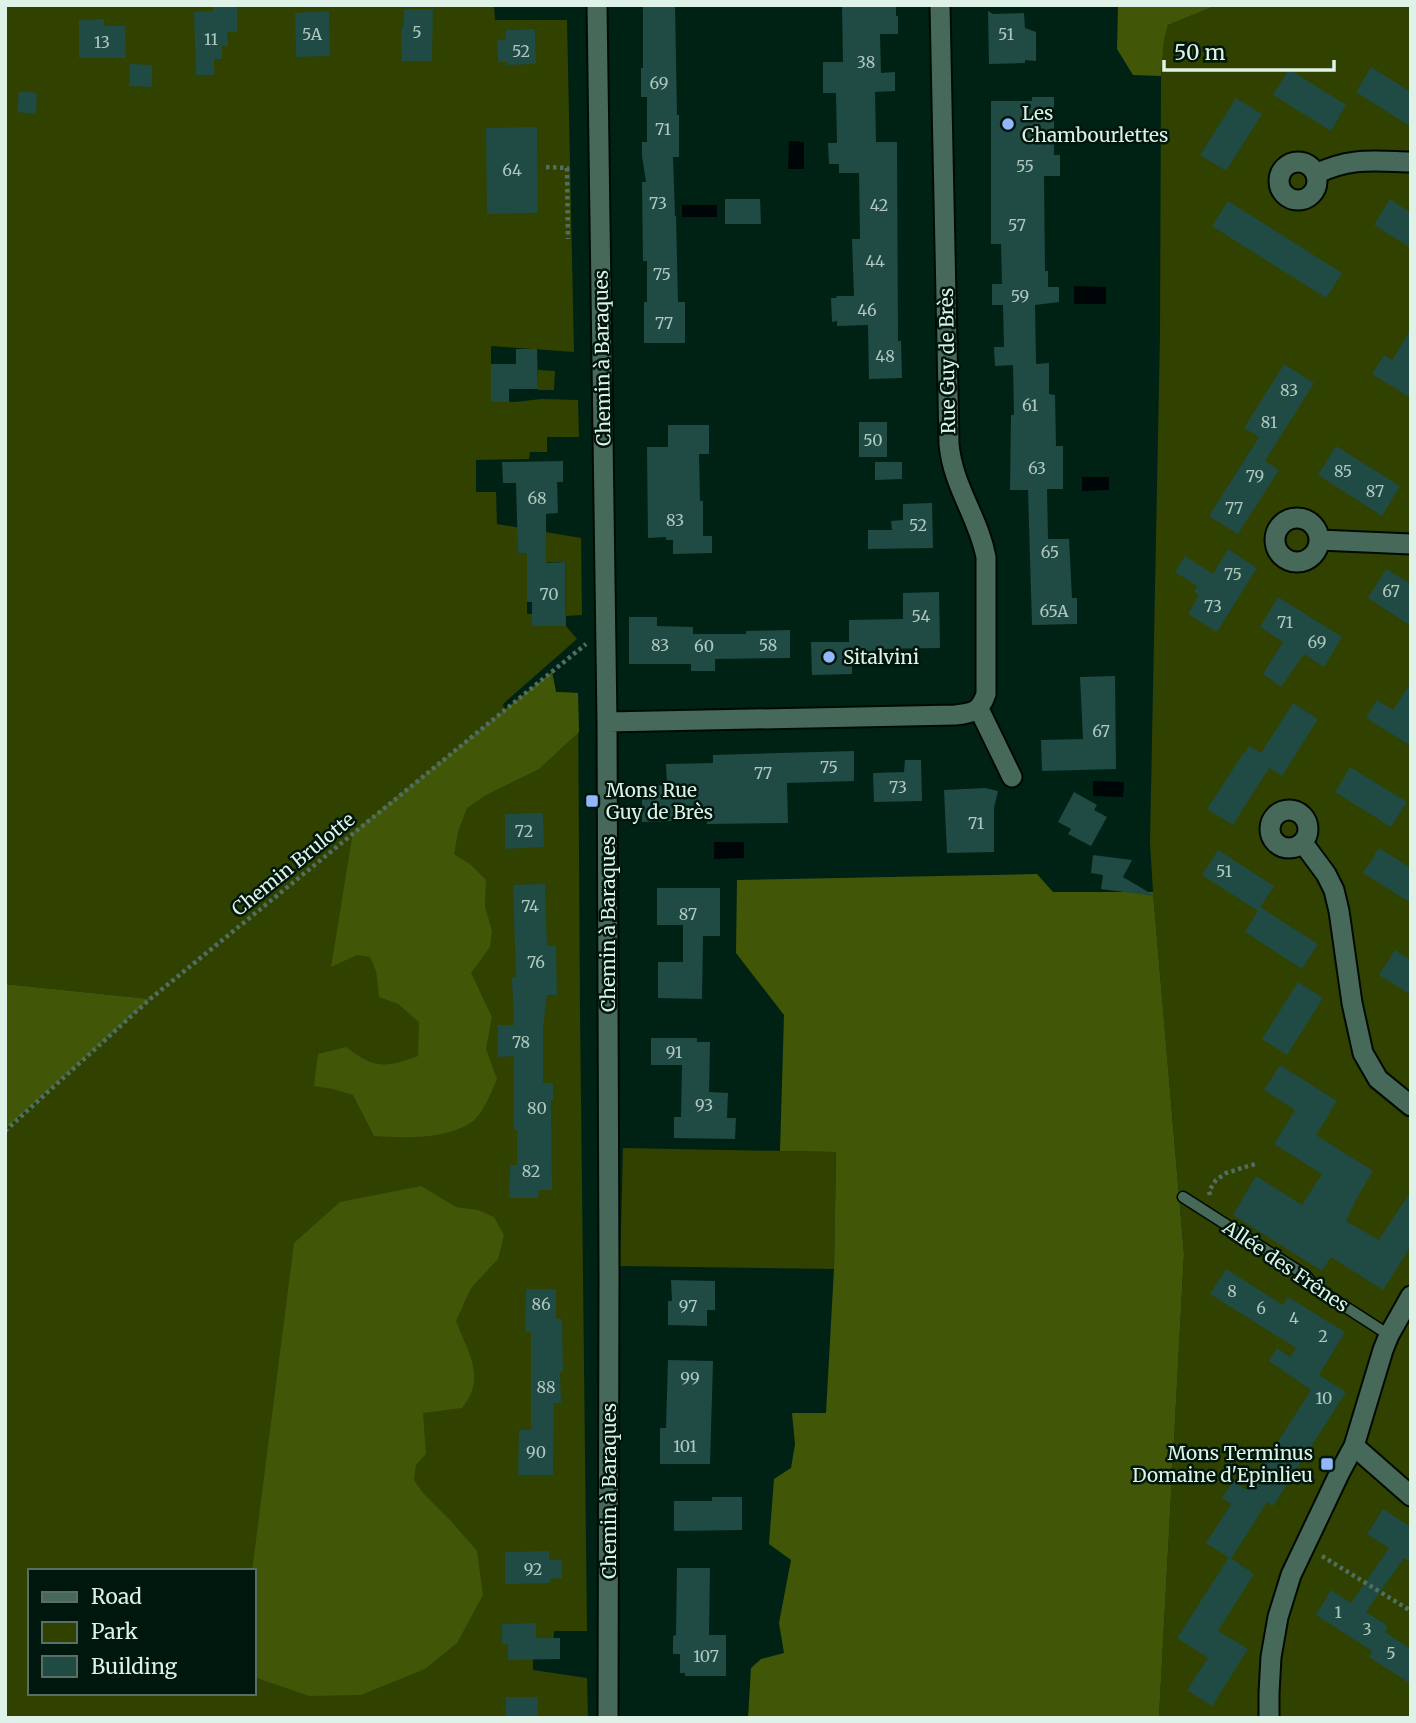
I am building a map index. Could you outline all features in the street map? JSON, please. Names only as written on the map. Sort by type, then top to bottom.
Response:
[{"type":"street","name":"Chemin à Baraques","points":[[597,5],[607,722],[608,1718]]},
{"type":"street","name":"Rue Guy de Brès","points":[[940,5],[949,444],[955,477],[982,540],[986,557],[986,694],[979,709]]},
{"type":"street","points":[[1316,174],[1343,163],[1411,162]]},
{"type":"street","points":[[1319,540],[1411,544]]},
{"type":"street","points":[[607,722],[955,715],[968,714],[979,709],[1012,777]]},
{"type":"street","points":[[1303,843],[1326,874],[1334,890],[1363,1053],[1378,1079],[1411,1106]]},
{"type":"street","points":[[1269,1718],[1271,1657],[1278,1617],[1291,1575],[1354,1446],[1389,1335],[1411,1296]]},
{"type":"street","points":[[1354,1446],[1411,1496]]},
{"type":"lane","name":"Allée des Frênes","points":[[1183,1198],[1305,1275],[1316,1288],[1389,1335]]},
{"type":"path","points":[[546,167],[567,168],[568,239]]},
{"type":"path","name":"Chemin Brulotte","points":[[5,1131],[150,999],[606,628]]},
{"type":"path","points":[[1225,1224],[1212,1203],[1209,1191],[1216,1180],[1226,1173],[1255,1164]]},
{"type":"path","points":[[1305,1545],[1411,1611]]},
{"type":"green space","points":[[5,5],[494,5],[495,20],[567,20],[574,352],[491,346],[491,401],[578,400],[579,437],[547,437],[547,452],[530,452],[529,459],[476,460],[476,492],[496,492],[497,524],[581,538],[582,615],[566,616],[565,562],[532,563],[527,586],[527,614],[532,614],[533,626],[566,626],[577,639],[503,704],[504,710],[552,672],[556,692],[578,693],[587,1631],[554,1631],[552,1659],[533,1659],[533,1670],[587,1678],[588,1718],[5,1718],[5,1131],[149,999],[5,984]]},
{"type":"green space","points":[[1118,5],[1211,5],[1210,8],[1168,25],[1161,76],[1133,75],[1117,49]]},
{"type":"green space","points":[[1211,5],[1411,5],[1411,1718],[1159,1718],[1184,1254],[1150,842],[1160,334],[1161,76],[1168,25],[1210,8]]},
{"type":"green space","points":[[538,370],[555,371],[554,390],[538,390]]},
{"type":"green space","points":[[552,672],[556,692],[578,693],[579,732],[539,769],[486,795],[467,808],[458,832],[454,854],[471,865],[486,880],[485,906],[492,931],[490,947],[471,973],[492,1017],[486,1049],[497,1079],[480,1114],[461,1128],[437,1135],[374,1136],[353,1095],[314,1086],[318,1054],[346,1047],[373,1063],[380,1064],[397,1063],[418,1056],[419,1022],[398,1004],[379,997],[376,971],[370,957],[357,955],[331,967],[353,832]]},
{"type":"green space","points":[[1037,874],[1053,892],[1153,892],[1184,1254],[1159,1718],[748,1718],[751,1668],[761,1659],[784,1653],[779,1623],[791,1560],[769,1544],[774,1479],[791,1468],[795,1444],[792,1413],[826,1413],[834,1269],[836,1152],[780,1151],[784,1015],[736,953],[737,880]]},
{"type":"green space","points":[[5,984],[150,999],[5,1130]]},
{"type":"green space","points":[[623,1148],[836,1152],[834,1269],[620,1266]]},
{"type":"green space","points":[[421,1186],[456,1207],[478,1210],[494,1217],[504,1235],[498,1259],[471,1288],[456,1321],[473,1365],[473,1386],[469,1397],[462,1408],[423,1413],[426,1454],[416,1465],[414,1480],[477,1551],[483,1595],[457,1643],[425,1669],[361,1695],[309,1696],[256,1678],[256,1569],[252,1569],[294,1243],[340,1202]]},
{"type":"shaded area","points":[[789,141],[804,142],[804,169],[788,169]]},
{"type":"shaded area","points":[[682,205],[717,205],[717,217],[682,217]]},
{"type":"shaded area","points":[[1074,286],[1106,287],[1106,304],[1074,304]]},
{"type":"shaded area","points":[[1082,477],[1109,477],[1109,490],[1082,491]]},
{"type":"shaded area","points":[[1093,781],[1124,782],[1123,797],[1093,796]]},
{"type":"shaded area","points":[[714,842],[744,842],[744,858],[714,859]]},
{"type":"building","points":[[643,5],[675,5],[679,157],[673,157],[678,302],[685,302],[685,343],[644,343],[647,261],[643,261],[642,182],[646,182],[642,142],[647,142],[647,97],[641,97]]},
{"type":"building","points":[[842,5],[896,5],[898,16],[898,34],[880,34],[881,73],[895,72],[895,91],[875,92],[876,142],[897,142],[898,341],[901,341],[902,378],[869,379],[868,325],[837,326],[837,321],[832,322],[831,298],[854,296],[852,239],[860,239],[859,173],[839,173],[839,164],[829,164],[828,143],[837,143],[836,93],[823,93],[823,62],[843,62]]},
{"type":"building","points":[[213,6],[237,6],[237,32],[227,32],[228,46],[222,46],[222,59],[214,59],[214,75],[196,75],[194,12],[213,11]]},
{"type":"building","points":[[404,9],[433,9],[432,61],[402,61]]},
{"type":"building","points":[[329,11],[330,56],[296,57],[295,13]]},
{"type":"building","points":[[988,11],[993,14],[1024,13],[1025,28],[1036,32],[1036,61],[989,64]]},
{"type":"building","points":[[104,19],[104,26],[125,26],[126,58],[79,58],[79,20]]},
{"type":"building","points":[[535,29],[536,64],[506,65],[507,62],[498,62],[497,40],[506,40],[506,30]]},
{"type":"building","points":[[130,64],[152,65],[152,87],[129,86]]},
{"type":"building","points":[[1371,67],[1411,92],[1411,127],[1356,92]]},
{"type":"building","points":[[1289,69],[1346,105],[1331,131],[1273,95]]},
{"type":"building","points":[[19,91],[37,93],[36,114],[17,112]]},
{"type":"building","points":[[1032,97],[1054,97],[1054,155],[1060,155],[1060,176],[1044,176],[1045,271],[1048,271],[1048,287],[1059,287],[1059,302],[1035,305],[1036,364],[1049,363],[1049,394],[1055,395],[1056,446],[1063,446],[1063,489],[1047,489],[1048,539],[1069,539],[1072,598],[1077,598],[1077,624],[1032,625],[1028,490],[1010,490],[1011,415],[1014,415],[1013,365],[995,366],[994,347],[1004,347],[1003,305],[992,305],[992,284],[1002,284],[1001,244],[991,244],[991,101],[1032,101]]},
{"type":"building","points":[[1236,98],[1262,114],[1226,171],[1200,155]]},
{"type":"building","points":[[537,127],[538,213],[487,214],[486,128]]},
{"type":"building","points":[[725,199],[760,199],[761,224],[725,224]]},
{"type":"building","points":[[1390,199],[1411,213],[1411,248],[1374,225]]},
{"type":"building","points":[[1228,201],[1342,273],[1326,298],[1212,226]]},
{"type":"building","points":[[1411,329],[1411,398],[1372,374],[1384,355],[1392,360]]},
{"type":"building","points":[[516,349],[537,349],[538,389],[509,389],[509,402],[491,402],[491,364],[516,364]]},
{"type":"building","points":[[1284,364],[1314,383],[1265,461],[1279,470],[1238,534],[1209,516],[1259,437],[1244,428]]},
{"type":"building","points":[[859,422],[887,422],[887,457],[859,457]]},
{"type":"building","points":[[668,425],[709,425],[709,454],[699,454],[700,501],[703,501],[703,536],[712,536],[712,553],[673,554],[673,540],[666,540],[666,537],[648,538],[647,447],[668,447]]},
{"type":"building","points":[[1336,446],[1400,486],[1382,516],[1318,475]]},
{"type":"building","points":[[563,461],[563,482],[557,482],[558,513],[546,514],[546,563],[565,562],[566,626],[532,626],[532,602],[527,602],[527,553],[518,553],[516,483],[503,483],[502,462]]},
{"type":"building","points":[[875,462],[902,462],[902,479],[875,480]]},
{"type":"building","points":[[932,503],[933,548],[868,549],[868,530],[892,530],[891,521],[903,520],[903,504]]},
{"type":"building","points":[[1228,549],[1257,568],[1217,632],[1188,614],[1199,595],[1194,592],[1197,586],[1175,572],[1185,556],[1213,574]]},
{"type":"building","points":[[1386,569],[1411,584],[1411,626],[1368,598]]},
{"type":"building","points":[[939,592],[940,648],[875,649],[875,658],[852,658],[852,674],[812,675],[811,642],[849,642],[849,620],[903,619],[903,593]]},
{"type":"building","points":[[1278,597],[1342,637],[1324,667],[1304,654],[1281,687],[1263,674],[1283,642],[1260,627]]},
{"type":"building","points":[[629,617],[657,617],[657,626],[693,627],[693,634],[746,634],[746,631],[790,630],[790,658],[715,659],[715,671],[691,671],[691,664],[629,664]]},
{"type":"building","points":[[1115,676],[1116,769],[1042,771],[1041,740],[1083,739],[1080,677]]},
{"type":"building","points":[[1411,682],[1411,746],[1366,718],[1377,700],[1393,710]]},
{"type":"building","points":[[1293,703],[1318,719],[1282,776],[1269,768],[1233,825],[1207,809],[1244,752],[1249,746],[1261,753]]},
{"type":"building","points":[[854,751],[854,781],[787,783],[788,823],[707,824],[707,820],[642,822],[642,786],[667,785],[666,764],[713,763],[713,755]]},
{"type":"building","points":[[905,760],[921,760],[922,801],[874,802],[873,773],[904,772]]},
{"type":"building","points":[[1350,767],[1407,802],[1391,827],[1335,792]]},
{"type":"building","points":[[985,788],[998,791],[994,808],[994,852],[947,853],[944,790]]},
{"type":"building","points":[[1074,792],[1097,805],[1094,810],[1107,817],[1091,846],[1068,834],[1071,829],[1058,822]]},
{"type":"building","points":[[543,813],[544,847],[505,849],[505,814]]},
{"type":"building","points":[[1379,848],[1411,868],[1411,903],[1363,873]]},
{"type":"building","points":[[1218,850],[1274,886],[1258,911],[1202,875]]},
{"type":"building","points":[[1093,855],[1132,860],[1123,877],[1155,896],[1101,889],[1103,875],[1091,873]]},
{"type":"building","points":[[545,884],[547,946],[556,946],[557,995],[547,995],[543,1027],[543,1083],[553,1083],[552,1190],[539,1190],[538,1198],[509,1198],[510,1165],[517,1165],[514,1056],[498,1057],[498,1025],[514,1025],[512,978],[516,977],[513,885]]},
{"type":"building","points":[[657,888],[720,888],[720,936],[703,936],[702,999],[658,998],[658,962],[683,962],[683,925],[657,925]]},
{"type":"building","points":[[1260,907],[1318,944],[1302,969],[1245,932]]},
{"type":"building","points":[[1395,950],[1411,960],[1411,995],[1379,975]]},
{"type":"building","points":[[1298,982],[1323,998],[1287,1055],[1262,1039]]},
{"type":"building","points":[[651,1038],[697,1038],[697,1042],[710,1042],[709,1092],[728,1093],[727,1118],[736,1118],[735,1139],[674,1138],[674,1117],[681,1117],[682,1065],[651,1065]]},
{"type":"building","points":[[1280,1065],[1337,1101],[1316,1135],[1373,1171],[1346,1221],[1379,1240],[1411,1191],[1411,1246],[1383,1290],[1331,1257],[1322,1271],[1233,1215],[1256,1176],[1302,1205],[1322,1174],[1274,1144],[1295,1110],[1264,1090]]},
{"type":"building","points":[[1226,1269],[1283,1305],[1288,1297],[1345,1332],[1319,1375],[1346,1392],[1273,1506],[1267,1502],[1231,1559],[1206,1543],[1231,1504],[1222,1498],[1233,1481],[1247,1490],[1311,1390],[1269,1361],[1277,1348],[1290,1357],[1296,1348],[1210,1294]]},
{"type":"building","points":[[671,1280],[715,1281],[715,1310],[707,1310],[707,1326],[668,1325],[668,1301],[672,1301]]},
{"type":"building","points":[[526,1289],[556,1289],[556,1319],[562,1319],[563,1372],[560,1372],[561,1403],[554,1403],[553,1475],[518,1475],[519,1430],[531,1430],[531,1332],[525,1332]]},
{"type":"building","points":[[668,1360],[713,1361],[710,1464],[660,1464],[660,1428],[666,1428]]},
{"type":"building","points":[[712,1497],[742,1497],[742,1530],[674,1531],[674,1501],[712,1501]]},
{"type":"building","points":[[1383,1509],[1411,1527],[1411,1562],[1404,1558],[1366,1612],[1388,1626],[1385,1632],[1411,1649],[1411,1684],[1369,1657],[1372,1651],[1316,1615],[1331,1590],[1351,1603],[1389,1548],[1367,1534]]},
{"type":"building","points":[[549,1551],[549,1560],[562,1560],[562,1578],[550,1579],[550,1583],[505,1584],[505,1552]]},
{"type":"building","points":[[1229,1557],[1254,1574],[1218,1631],[1248,1649],[1212,1706],[1187,1690],[1208,1658],[1177,1638]]},
{"type":"building","points":[[677,1568],[710,1568],[709,1635],[726,1635],[726,1676],[685,1676],[685,1673],[680,1673],[680,1654],[673,1654],[673,1636],[676,1635]]},
{"type":"building","points":[[536,1623],[536,1638],[560,1638],[560,1659],[508,1660],[508,1644],[502,1644],[502,1624]]},
{"type":"building","points":[[506,1697],[538,1697],[538,1718],[506,1718]]},
{"type":"place","name":"Les Chambourlettes","points":[[1008,124]]},
{"type":"place","name":"Sitalvini","points":[[829,657]]},
{"type":"place","name":"Mons Rue Guy de Brès","points":[[592,801]]},
{"type":"place","name":"Mons Terminus Domaine d'Epinlieu","points":[[1327,1464]]}]
